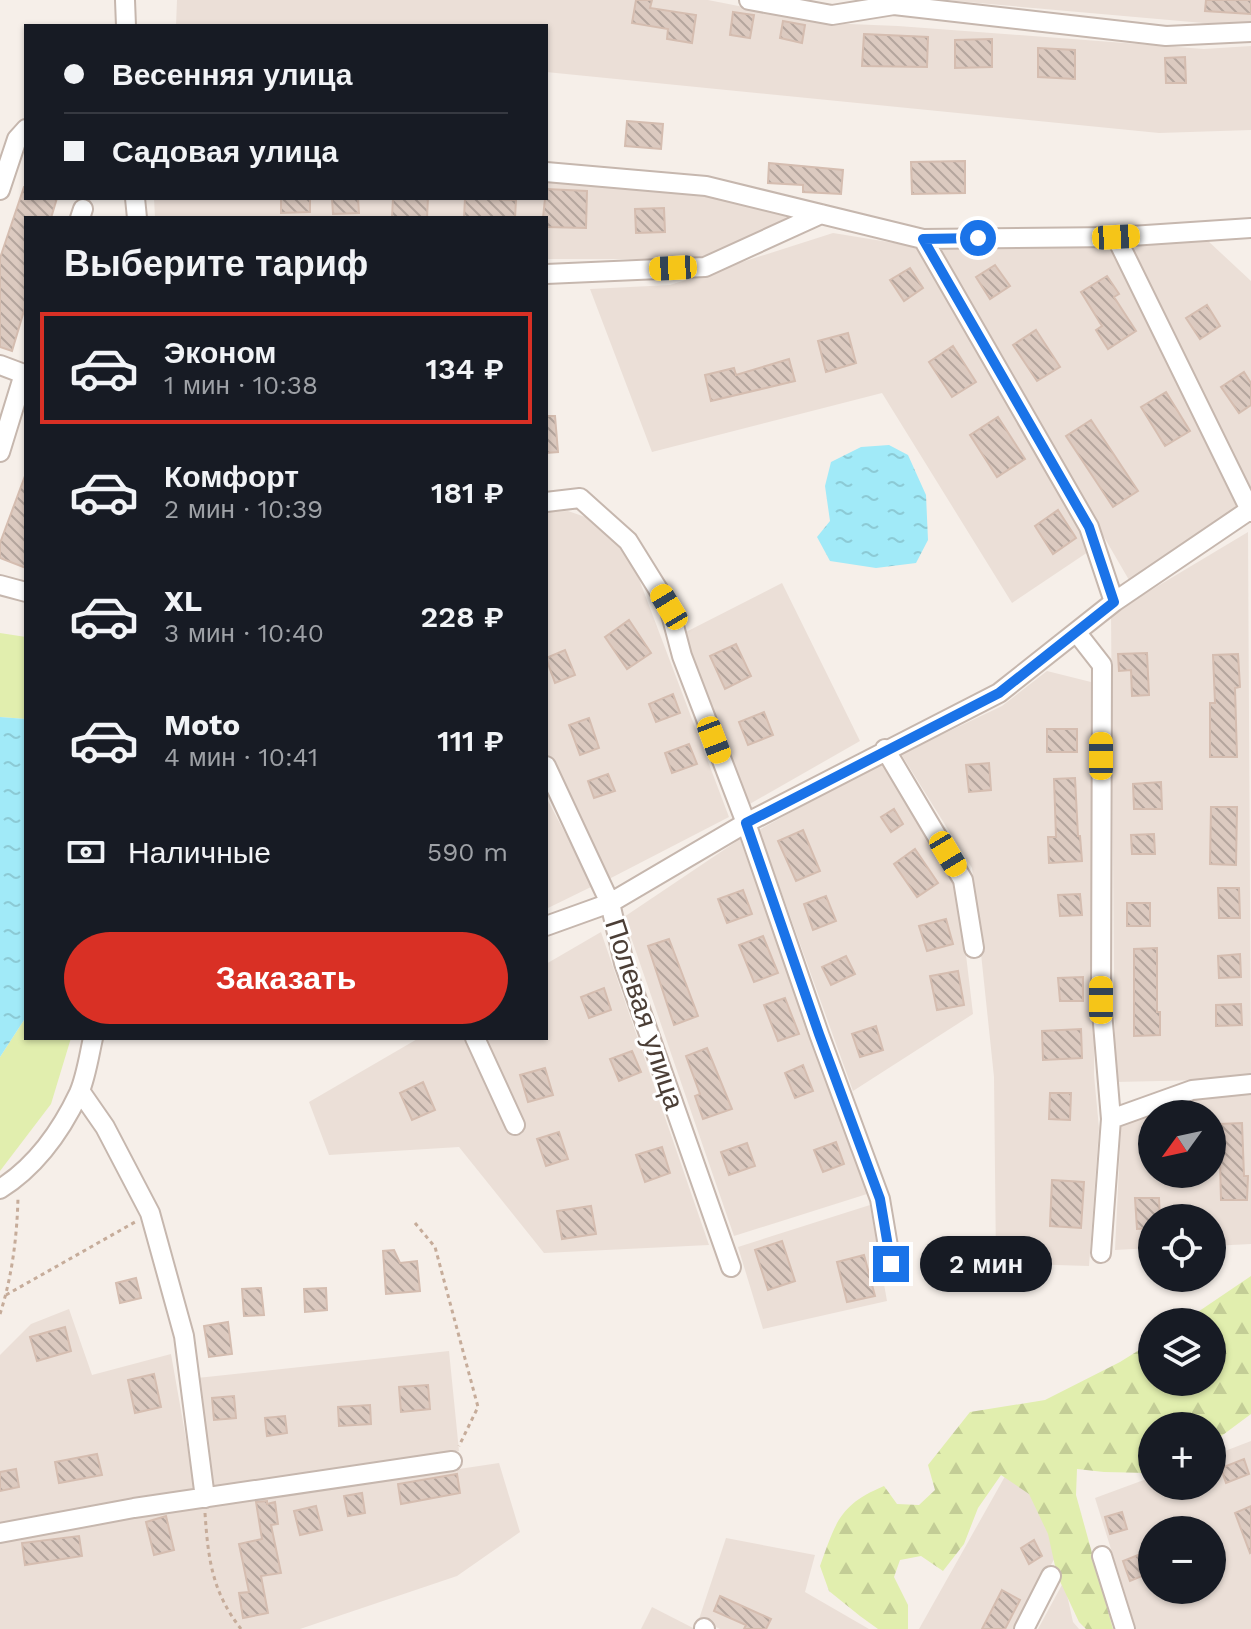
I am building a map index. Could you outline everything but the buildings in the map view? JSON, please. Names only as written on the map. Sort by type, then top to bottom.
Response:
[{"type":"street","points":[[125,0],[126,24]]},
{"type":"street","points":[[749,0],[832,15],[894,5],[1166,36],[1251,32]]},
{"type":"street","points":[[0,190],[17,139],[24,131]]},
{"type":"street","points":[[548,172],[706,186],[923,239],[1116,237],[1251,228]]},
{"type":"street","points":[[548,274],[705,267],[821,214]]},
{"type":"street","points":[[548,925],[610,903],[746,823],[999,693],[1114,602],[1251,510],[1116,237]]},
{"type":"street","points":[[923,239],[1089,527],[1114,602]]},
{"type":"street","points":[[0,365],[24,371]]},
{"type":"street","points":[[0,452],[24,374]]},
{"type":"street","points":[[548,502],[580,498],[628,541],[669,607],[682,656],[746,823],[880,1199],[891,1264]]},
{"type":"street","points":[[0,585],[24,591]]},
{"type":"street","points":[[1077,633],[1102,665],[1101,1000],[1111,1119],[1101,1253]]},
{"type":"street","points":[[885,749],[963,880],[974,948]]},
{"type":"street","name":"Полевая улица","points":[[548,770],[610,903],[624,963],[731,1267]]},
{"type":"street","points":[[0,1189],[18,1178],[49,1144],[80,1091],[93,1040]]},
{"type":"street","points":[[476,1040],[515,1125]]},
{"type":"street","points":[[1111,1119],[1192,1090],[1251,1084]]},
{"type":"street","points":[[80,1091],[105,1127],[150,1213],[184,1336],[205,1498]]},
{"type":"street","points":[[0,1533],[134,1508],[452,1461]]},
{"type":"street","points":[[1102,1556],[1125,1629]]},
{"type":"street","points":[[1024,1629],[1051,1576]]},
{"type":"path","points":[[0,1314],[17,1232],[18,1178]]},
{"type":"path","points":[[6,1295],[150,1213]]},
{"type":"path","points":[[415,1223],[435,1247],[478,1407],[452,1461]]},
{"type":"path","points":[[205,1498],[207,1545],[213,1581],[230,1616],[241,1629]]},
{"type":"shaded area","points":[[177,0],[708,0],[825,23],[1204,49],[1251,46],[1251,130],[1159,133],[548,72],[548,24],[176,24]]},
{"type":"shaded area","points":[[944,0],[1251,0],[1251,24],[1226,25]]},
{"type":"shaded area","points":[[548,178],[704,194],[797,215],[699,259],[548,259],[548,216],[155,216],[154,200],[548,200]]},
{"type":"shaded area","points":[[833,233],[919,247],[1084,533],[1088,552],[1012,603],[882,393],[652,452],[590,289],[670,285]]},
{"type":"shaded area","points":[[1207,240],[1251,281],[1251,492],[1128,243]]},
{"type":"shaded area","points":[[935,246],[1111,246],[1239,512],[1129,580]]},
{"type":"shaded area","points":[[568,511],[594,520],[621,546],[639,579],[729,817],[609,879],[548,758],[548,512]]},
{"type":"shaded area","points":[[1248,532],[1251,1079],[1115,1082],[1111,614]]},
{"type":"shaded area","points":[[782,583],[860,741],[748,805],[684,633]]},
{"type":"shaded area","points":[[1047,671],[1095,683],[1094,1075],[1099,1128],[1089,1266],[996,1263],[994,1077],[972,868],[901,754],[1002,706]]},
{"type":"shaded area","points":[[886,760],[957,879],[973,1014],[853,1091],[759,830]]},
{"type":"shaded area","points":[[548,801],[593,886],[548,908]]},
{"type":"shaded area","points":[[740,839],[867,1194],[734,1236],[624,917]]},
{"type":"shaded area","points":[[601,932],[709,1245],[544,1253],[459,1147],[329,1155],[309,1102],[416,1040],[548,1040],[548,963]]},
{"type":"shaded area","points":[[1251,1091],[1251,1244],[1226,1245],[1226,1204],[1138,1204],[1138,1249],[1115,1250],[1121,1126],[1138,1119],[1138,1188],[1226,1188],[1226,1100],[1188,1100]]},
{"type":"shaded area","points":[[870,1205],[887,1301],[763,1329],[738,1247]]},
{"type":"shaded area","points":[[69,1309],[92,1375],[171,1354],[195,1490],[0,1530],[0,1355],[31,1324]]},
{"type":"shaded area","points":[[449,1351],[459,1451],[212,1487],[197,1378]]},
{"type":"shaded area","points":[[1251,1441],[1251,1629],[1136,1629],[1095,1498],[1138,1482],[1138,1500],[1226,1500],[1226,1451]]},
{"type":"shaded area","points":[[499,1463],[520,1532],[457,1576],[300,1629],[0,1629],[0,1538]]},
{"type":"shaded area","points":[[1008,1471],[1044,1489],[1058,1552],[1016,1629],[919,1629]]},
{"type":"shaded area","points":[[726,1538],[815,1555],[805,1592],[869,1629],[720,1629],[699,1619]]},
{"type":"shaded area","points":[[1064,1581],[1073,1622],[1079,1629],[1038,1629]]},
{"type":"shaded area","points":[[652,1607],[695,1629],[641,1629]]},
{"type":"green space","points":[[0,633],[24,637],[24,719],[0,717]]},
{"type":"green space","points":[[24,1020],[24,1040],[70,1040],[51,1104],[0,1171],[0,1057]]},
{"type":"green space","points":[[1251,1276],[1251,1414],[1226,1433],[1226,1412],[1138,1412],[1138,1473],[1077,1469],[1076,1495],[1113,1629],[1086,1629],[1079,1622],[1057,1575],[1048,1534],[1029,1494],[1001,1475],[978,1508],[964,1544],[943,1571],[921,1556],[900,1560],[894,1577],[908,1605],[908,1629],[878,1629],[829,1591],[820,1566],[835,1526],[848,1508],[884,1486],[897,1504],[919,1505],[935,1490],[928,1465],[970,1412],[1045,1400],[1138,1351],[1138,1396],[1226,1396],[1226,1308],[1204,1308]]},
{"type":"water","points":[[889,445],[908,455],[926,495],[928,540],[916,563],[876,568],[830,561],[817,537],[830,521],[825,486],[831,462],[861,447]]},
{"type":"water","points":[[0,717],[24,719],[24,1020],[0,1057]]},
{"type":"route","points":[[891,1264],[880,1199],[746,823],[999,693],[1114,602],[1089,527],[923,239],[978,238]]}]
